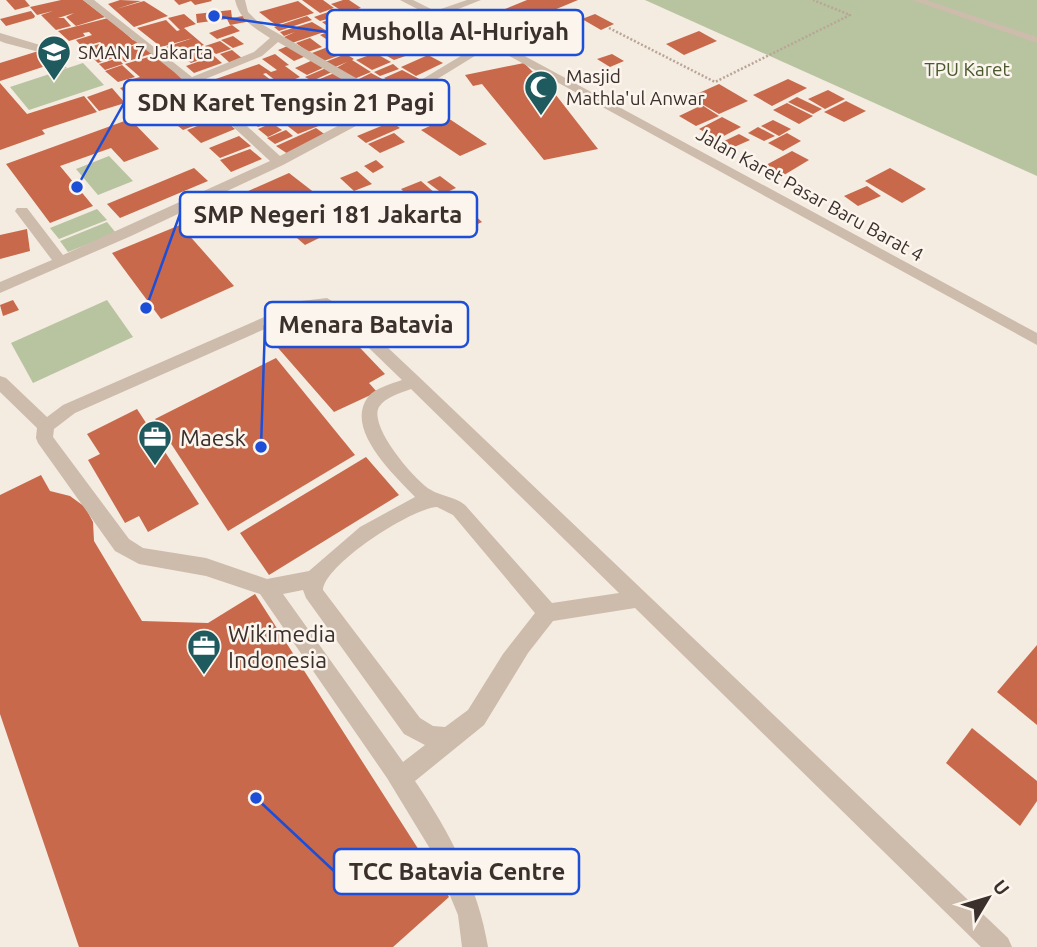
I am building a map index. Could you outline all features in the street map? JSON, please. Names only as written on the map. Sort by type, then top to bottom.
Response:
[{"type":"street","points":[[88,0],[192,81],[279,162]]},
{"type":"street","points":[[240,0],[243,13],[254,24],[391,103]]},
{"type":"street","name":"Jalan Karet Pasar Baru Barat 4","points":[[405,0],[491,43],[636,125],[1037,340]]},
{"type":"street","points":[[445,48],[414,25],[414,22],[476,0]]},
{"type":"street","points":[[917,0],[1037,40]]},
{"type":"street","points":[[0,36],[6,41],[31,43],[43,50]]},
{"type":"street","points":[[192,81],[258,54],[278,36]]},
{"type":"street","points":[[0,288],[279,162],[391,103],[491,43]]},
{"type":"street","points":[[22,211],[61,262]]},
{"type":"street","points":[[548,613],[458,510],[445,500],[429,500],[397,514],[348,545],[314,579],[267,588],[206,568],[139,556],[122,545],[44,438],[46,426],[69,409],[316,302],[327,303],[336,308],[413,381],[999,947]]},
{"type":"street","points":[[413,381],[374,401],[367,416],[371,435],[429,500]]},
{"type":"street","points":[[0,382],[46,426]]},
{"type":"street","points":[[314,579],[313,592],[412,726],[428,737],[442,738],[457,734]]},
{"type":"street","points":[[267,588],[304,636],[327,675],[400,779],[453,867],[475,932],[475,947]]},
{"type":"street","points":[[400,779],[478,715],[516,652],[548,613],[638,598]]},
{"type":"path","points":[[609,28],[715,82],[850,15],[813,0]]},
{"type":"green space","name":"TPU Karet","points":[[645,0],[1037,0],[1037,176]]},
{"type":"green space","points":[[83,63],[104,85],[29,110],[10,87]]},
{"type":"green space","points":[[109,156],[133,181],[98,195],[76,169]]},
{"type":"green space","points":[[97,209],[107,220],[59,239],[50,228]]},
{"type":"green space","points":[[107,222],[116,233],[68,252],[60,241]]},
{"type":"green space","points":[[107,300],[133,337],[33,383],[11,343]]},
{"type":"building","points":[[6,0],[25,0],[30,6],[15,10]]},
{"type":"building","points":[[61,0],[83,0],[105,17],[76,26],[66,17],[74,13],[58,18],[64,18],[71,26],[56,30],[41,15],[53,11],[37,15],[30,7]]},
{"type":"building","points":[[120,0],[141,1],[116,9],[144,1],[168,16],[134,27],[108,4]]},
{"type":"building","points":[[174,0],[212,1],[195,5],[191,1],[179,5]]},
{"type":"building","points":[[302,0],[323,0],[334,8],[320,13]]},
{"type":"building","points":[[349,0],[361,8],[345,13],[331,4]]},
{"type":"building","points":[[527,0],[578,0],[506,30],[483,18]]},
{"type":"building","points":[[298,1],[314,13],[276,25],[259,12]]},
{"type":"building","points":[[231,10],[232,18],[243,16],[246,22],[230,25],[227,19],[197,23],[196,14]]},
{"type":"building","points":[[31,11],[34,18],[6,26],[0,19]]},
{"type":"building","points":[[331,11],[338,16],[320,21],[314,17]]},
{"type":"building","points":[[184,14],[196,24],[184,28],[204,45],[173,54],[166,47],[193,38],[161,47],[137,28],[166,20],[177,31],[180,30],[168,18]]},
{"type":"building","points":[[595,14],[614,24],[601,30],[582,19]]},
{"type":"building","points":[[307,16],[312,20],[279,31],[274,27]]},
{"type":"building","points":[[108,18],[133,40],[141,42],[112,52],[108,48],[115,45],[105,47],[100,42],[82,47],[76,40],[92,35],[89,32],[69,41],[58,31]]},
{"type":"building","points":[[332,19],[343,28],[334,31],[322,22]]},
{"type":"building","points":[[312,22],[327,31],[292,43],[284,37],[295,32],[284,36],[280,32]]},
{"type":"building","points":[[232,25],[240,31],[217,39],[209,33]]},
{"type":"building","points":[[330,31],[342,39],[332,43],[320,35]]},
{"type":"building","points":[[699,31],[717,41],[684,55],[666,44]]},
{"type":"building","points":[[233,36],[244,44],[233,48],[221,40]]},
{"type":"building","points":[[310,38],[322,47],[308,52],[296,43]]},
{"type":"building","points":[[220,41],[231,49],[216,54],[205,46]]},
{"type":"building","points":[[341,42],[353,50],[324,61],[312,53]]},
{"type":"building","points":[[142,43],[154,53],[125,62],[114,52]]},
{"type":"building","points":[[99,44],[107,52],[92,57],[84,49]]},
{"type":"building","points":[[290,45],[306,56],[294,61],[278,50]]},
{"type":"building","points":[[397,45],[411,54],[394,60],[380,52]]},
{"type":"building","points":[[201,46],[213,55],[191,63],[179,54]]},
{"type":"building","points":[[48,48],[61,61],[0,81],[0,63]]},
{"type":"building","points":[[232,50],[243,59],[230,63],[220,54]]},
{"type":"building","points":[[113,52],[117,57],[98,63],[93,58]]},
{"type":"building","points":[[375,53],[391,62],[372,70],[356,60]]},
{"type":"building","points":[[275,54],[300,77],[281,85],[266,73],[263,74],[276,84],[242,97],[259,91],[265,96],[235,108],[210,81],[259,64],[271,72],[277,70],[262,59]]},
{"type":"building","points":[[346,54],[371,72],[354,79],[336,68],[347,62],[333,68],[325,62]]},
{"type":"building","points":[[612,54],[624,61],[610,67],[597,59]]},
{"type":"building","points":[[155,55],[194,87],[177,93],[172,89],[145,97],[129,80],[140,77],[125,64]]},
{"type":"building","points":[[428,55],[443,63],[416,76],[401,67]]},
{"type":"building","points":[[214,56],[222,63],[194,73],[186,66]]},
{"type":"building","points":[[118,58],[123,64],[105,70],[99,64]]},
{"type":"building","points":[[313,60],[325,67],[307,75],[295,68]]},
{"type":"building","name":"Masjid Mathla'ul Anwar","points":[[524,63],[534,73],[538,72],[598,149],[544,160],[482,84],[473,86],[465,75]]},
{"type":"building","points":[[393,64],[399,69],[380,76],[374,72]]},
{"type":"building","points":[[122,65],[135,77],[118,82],[105,71]]},
{"type":"building","points":[[326,68],[332,72],[312,81],[305,77]]},
{"type":"building","points":[[402,70],[423,81],[405,90],[384,78]]},
{"type":"building","points":[[334,73],[348,82],[327,91],[313,82]]},
{"type":"building","points":[[371,73],[384,80],[368,88],[355,81]]},
{"type":"building","points":[[302,79],[321,92],[301,100],[282,87]]},
{"type":"building","points":[[788,79],[807,88],[772,106],[753,95]]},
{"type":"building","points":[[0,83],[27,114],[84,96],[97,112],[42,130],[45,134],[0,150]]},
{"type":"building","points":[[719,84],[748,101],[719,114],[690,97]]},
{"type":"building","points":[[130,85],[143,98],[133,101],[120,88]]},
{"type":"building","points":[[112,88],[125,103],[99,111],[87,97]]},
{"type":"building","points":[[828,90],[845,99],[825,109],[808,99]]},
{"type":"building","points":[[797,97],[822,109],[813,114],[788,102]]},
{"type":"building","points":[[846,101],[866,111],[844,122],[824,112]]},
{"type":"building","points":[[787,103],[813,116],[799,124],[773,110]]},
{"type":"building","points":[[702,105],[719,116],[696,126],[679,116]]},
{"type":"building","points":[[309,110],[326,123],[298,134],[281,121]]},
{"type":"building","points":[[271,111],[280,118],[258,127],[250,120]]},
{"type":"building","points":[[192,115],[201,123],[183,130],[173,122]]},
{"type":"building","points":[[221,117],[235,129],[201,143],[187,130]]},
{"type":"building","points":[[722,117],[741,127],[718,139],[699,129]]},
{"type":"building","points":[[448,118],[487,144],[460,156],[421,130]]},
{"type":"building","points":[[130,119],[159,149],[124,162],[111,148],[60,166],[93,206],[50,223],[6,164]]},
{"type":"building","points":[[773,120],[791,129],[779,136],[761,126]]},
{"type":"building","points":[[391,122],[400,128],[366,143],[357,136]]},
{"type":"building","points":[[272,123],[282,130],[268,137],[258,129]]},
{"type":"building","points":[[758,127],[775,136],[764,141],[748,133]]},
{"type":"building","points":[[316,128],[327,136],[288,154],[276,146]]},
{"type":"building","points":[[286,130],[293,136],[275,144],[267,138]]},
{"type":"building","points":[[394,133],[405,142],[380,153],[368,144]]},
{"type":"building","points":[[787,133],[801,141],[783,151],[768,143]]},
{"type":"building","points":[[739,134],[750,140],[732,148],[722,142]]},
{"type":"building","points":[[239,136],[251,146],[220,158],[209,148]]},
{"type":"building","points":[[250,149],[262,159],[231,172],[220,160]]},
{"type":"building","points":[[792,151],[809,160],[784,175],[766,165]]},
{"type":"building","points":[[376,160],[384,167],[373,173],[364,166]]},
{"type":"building","points":[[194,168],[208,181],[120,218],[107,204]]},
{"type":"building","points":[[890,168],[926,189],[902,203],[865,181]]},
{"type":"building","points":[[357,171],[372,184],[354,191],[340,178]]},
{"type":"building","points":[[289,173],[320,197],[276,218],[246,192]]},
{"type":"building","points":[[440,176],[456,188],[443,194],[427,182]]},
{"type":"building","points":[[421,181],[436,194],[415,203],[401,189]]},
{"type":"building","points":[[867,186],[881,196],[858,206],[844,196]]},
{"type":"building","points":[[350,192],[374,211],[305,245],[282,225]]},
{"type":"building","points":[[471,212],[482,222],[461,232],[450,222]]},
{"type":"building","points":[[180,225],[234,286],[161,319],[112,253]]},
{"type":"building","points":[[27,229],[30,251],[0,259],[0,235]]},
{"type":"building","points":[[13,300],[19,310],[3,316],[0,305]]},
{"type":"building","points":[[315,319],[332,337],[344,331],[385,374],[369,383],[377,392],[334,412],[272,341]]},
{"type":"building","points":[[276,358],[355,455],[228,531],[155,419]]},
{"type":"building","points":[[137,409],[199,504],[148,532],[139,516],[125,523],[88,460],[100,454],[87,434]]},
{"type":"building","points":[[366,457],[399,495],[269,575],[240,533]]},
{"type":"building","points":[[41,475],[50,491],[70,496],[85,507],[93,522],[94,541],[142,621],[208,623],[255,594],[449,897],[393,947],[79,947],[0,714],[0,495]]},
{"type":"building","points":[[1037,645],[1037,725],[997,692]]},
{"type":"building","points":[[972,728],[1037,781],[1037,801],[1020,826],[946,763]]},
{"type":"tunnel","points":[[43,50],[55,63]]},
{"type":"place","name":"Musholla Al-Huriyah","points":[[214,16]]},
{"type":"place","name":"SMAN 7 Jakarta","points":[[54,82]]},
{"type":"place","name":"Masjid Mathla'ul Anwar","points":[[541,117]]},
{"type":"place","name":"SDN Karet Tengsin 21 Pagi","points":[[77,187]]},
{"type":"place","name":"SMP Negeri 181 Jakarta","points":[[146,308]]},
{"type":"place","name":"Menara Batavia","points":[[261,447]]},
{"type":"place","name":"Maesk","points":[[155,467]]},
{"type":"place","name":"Wikimedia Indonesia","points":[[204,676]]},
{"type":"place","name":"TCC Batavia Centre","points":[[256,798]]}]
